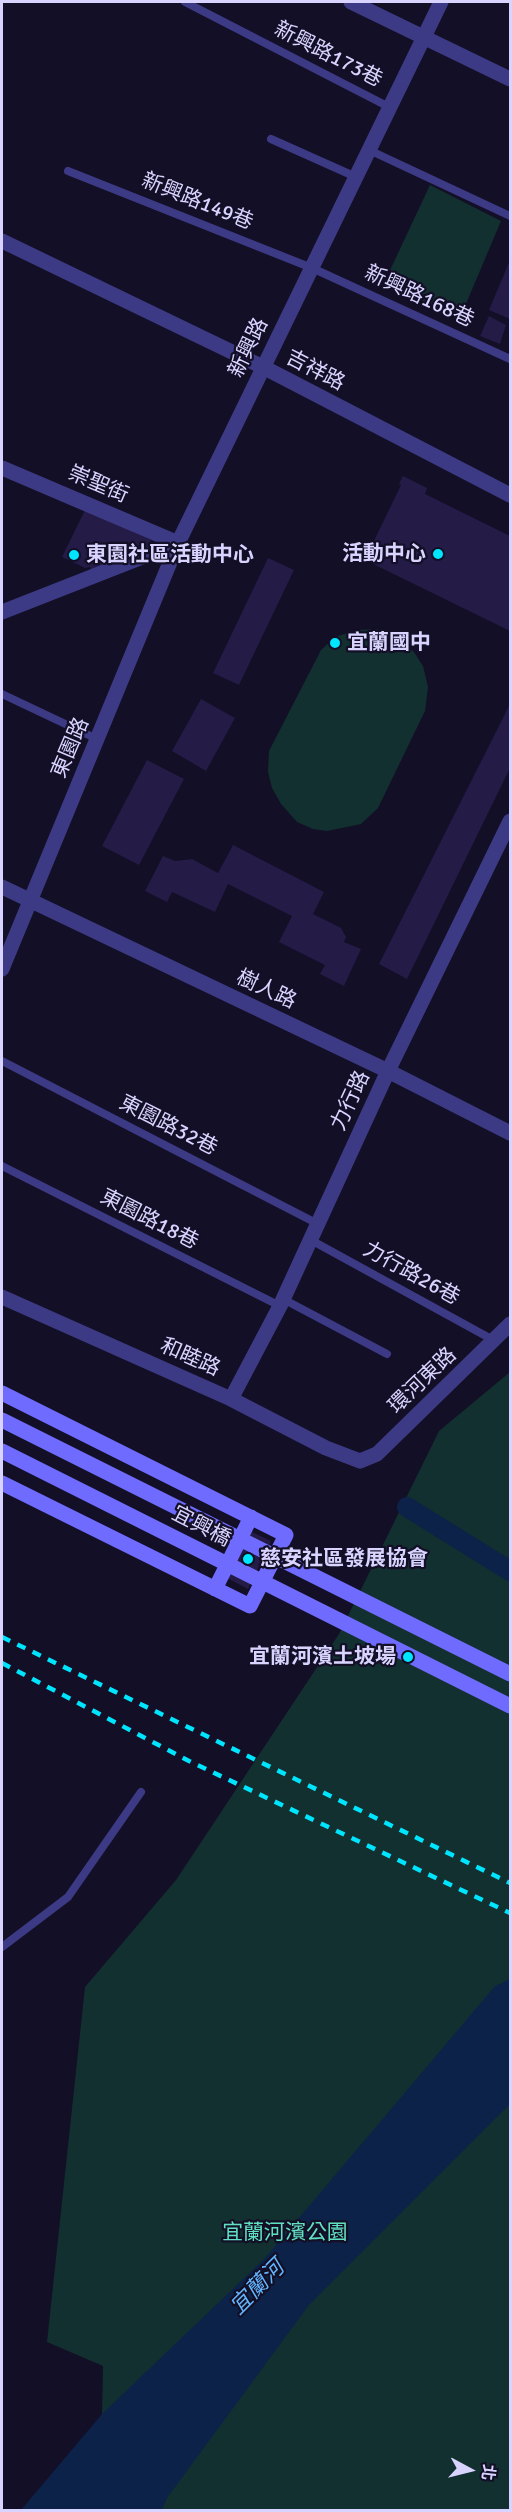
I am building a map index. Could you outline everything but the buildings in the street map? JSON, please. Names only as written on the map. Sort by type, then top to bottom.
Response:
[{"type":"street","points":[[351,2],[510,80]]},
{"type":"street","name":"新興路","points":[[178,543],[441,2]]},
{"type":"street","name":"吉祥路","points":[[2,241],[263,367],[510,495]]},
{"type":"street","name":"崇聖街","points":[[2,468],[178,543]]},
{"type":"street","points":[[2,612],[178,543]]},
{"type":"street","name":"東園路","points":[[2,969],[178,543]]},
{"type":"street","name":"力行路","points":[[231,1399],[281,1302],[388,1071],[510,821]]},
{"type":"street","name":"樹人路","points":[[2,887],[388,1071],[510,1133]]},
{"type":"street","name":"和睦路","points":[[2,1297],[231,1399],[326,1448],[360,1461]]},
{"type":"street","name":"環河東路","points":[[360,1461],[377,1454],[510,1324]]},
{"type":"street","points":[[2,1393],[286,1534],[250,1606],[2,1483]]},
{"type":"street","name":"宜興橋","points":[[2,1420],[510,1674]]},
{"type":"street","name":"宜興橋","points":[[2,1451],[510,1706]]},
{"type":"street","points":[[215,1589],[250,1517]]},
{"type":"lane","name":"新興路173巷","points":[[185,2],[389,107]]},
{"type":"lane","points":[[271,139],[356,177]]},
{"type":"lane","points":[[369,150],[510,216]]},
{"type":"lane","name":"新興路149巷","points":[[68,171],[312,268]]},
{"type":"lane","name":"新興路168巷","points":[[312,268],[510,359]]},
{"type":"lane","points":[[2,694],[97,739]]},
{"type":"lane","name":"東園路32巷","points":[[2,1061],[318,1224]]},
{"type":"lane","name":"東園路18巷","points":[[2,1166],[387,1354]]},
{"type":"lane","name":"力行路26巷","points":[[309,1239],[495,1341]]},
{"type":"lane","points":[[2,1947],[68,1897],[141,1792]]},
{"type":"green space","points":[[430,185],[501,221],[460,318],[384,283]]},
{"type":"green space","points":[[377,629],[399,640],[414,652],[423,666],[428,687],[425,711],[378,808],[361,824],[327,831],[313,829],[297,822],[281,804],[272,788],[268,772],[269,751],[321,650],[335,637],[357,630]]},
{"type":"green space","name":"宜蘭河濱公園","points":[[510,1372],[510,2510],[100,2510],[103,2366],[47,2342],[85,1987],[176,1880],[339,1634],[439,1431]]},
{"type":"water","name":"宜蘭河","points":[[510,1979],[510,2104],[309,2305],[167,2498],[162,2510],[21,2510],[102,2414],[265,2258],[495,1986]]},
{"type":"waterway","points":[[407,1507],[510,1571]]},
{"type":"railway","points":[[2,1637],[510,1883]]},
{"type":"railway","points":[[2,1663],[189,1761],[510,1913]]},
{"type":"place","name":"活動中心","points":[[438,554]]},
{"type":"place","name":"東園社區活動中心","points":[[74,555]]},
{"type":"place","name":"宜蘭國中","points":[[335,643]]},
{"type":"place","name":"慈安社區發展協會","points":[[248,1559]]},
{"type":"place","name":"宜蘭河濱土坡場","points":[[408,1657]]}]
